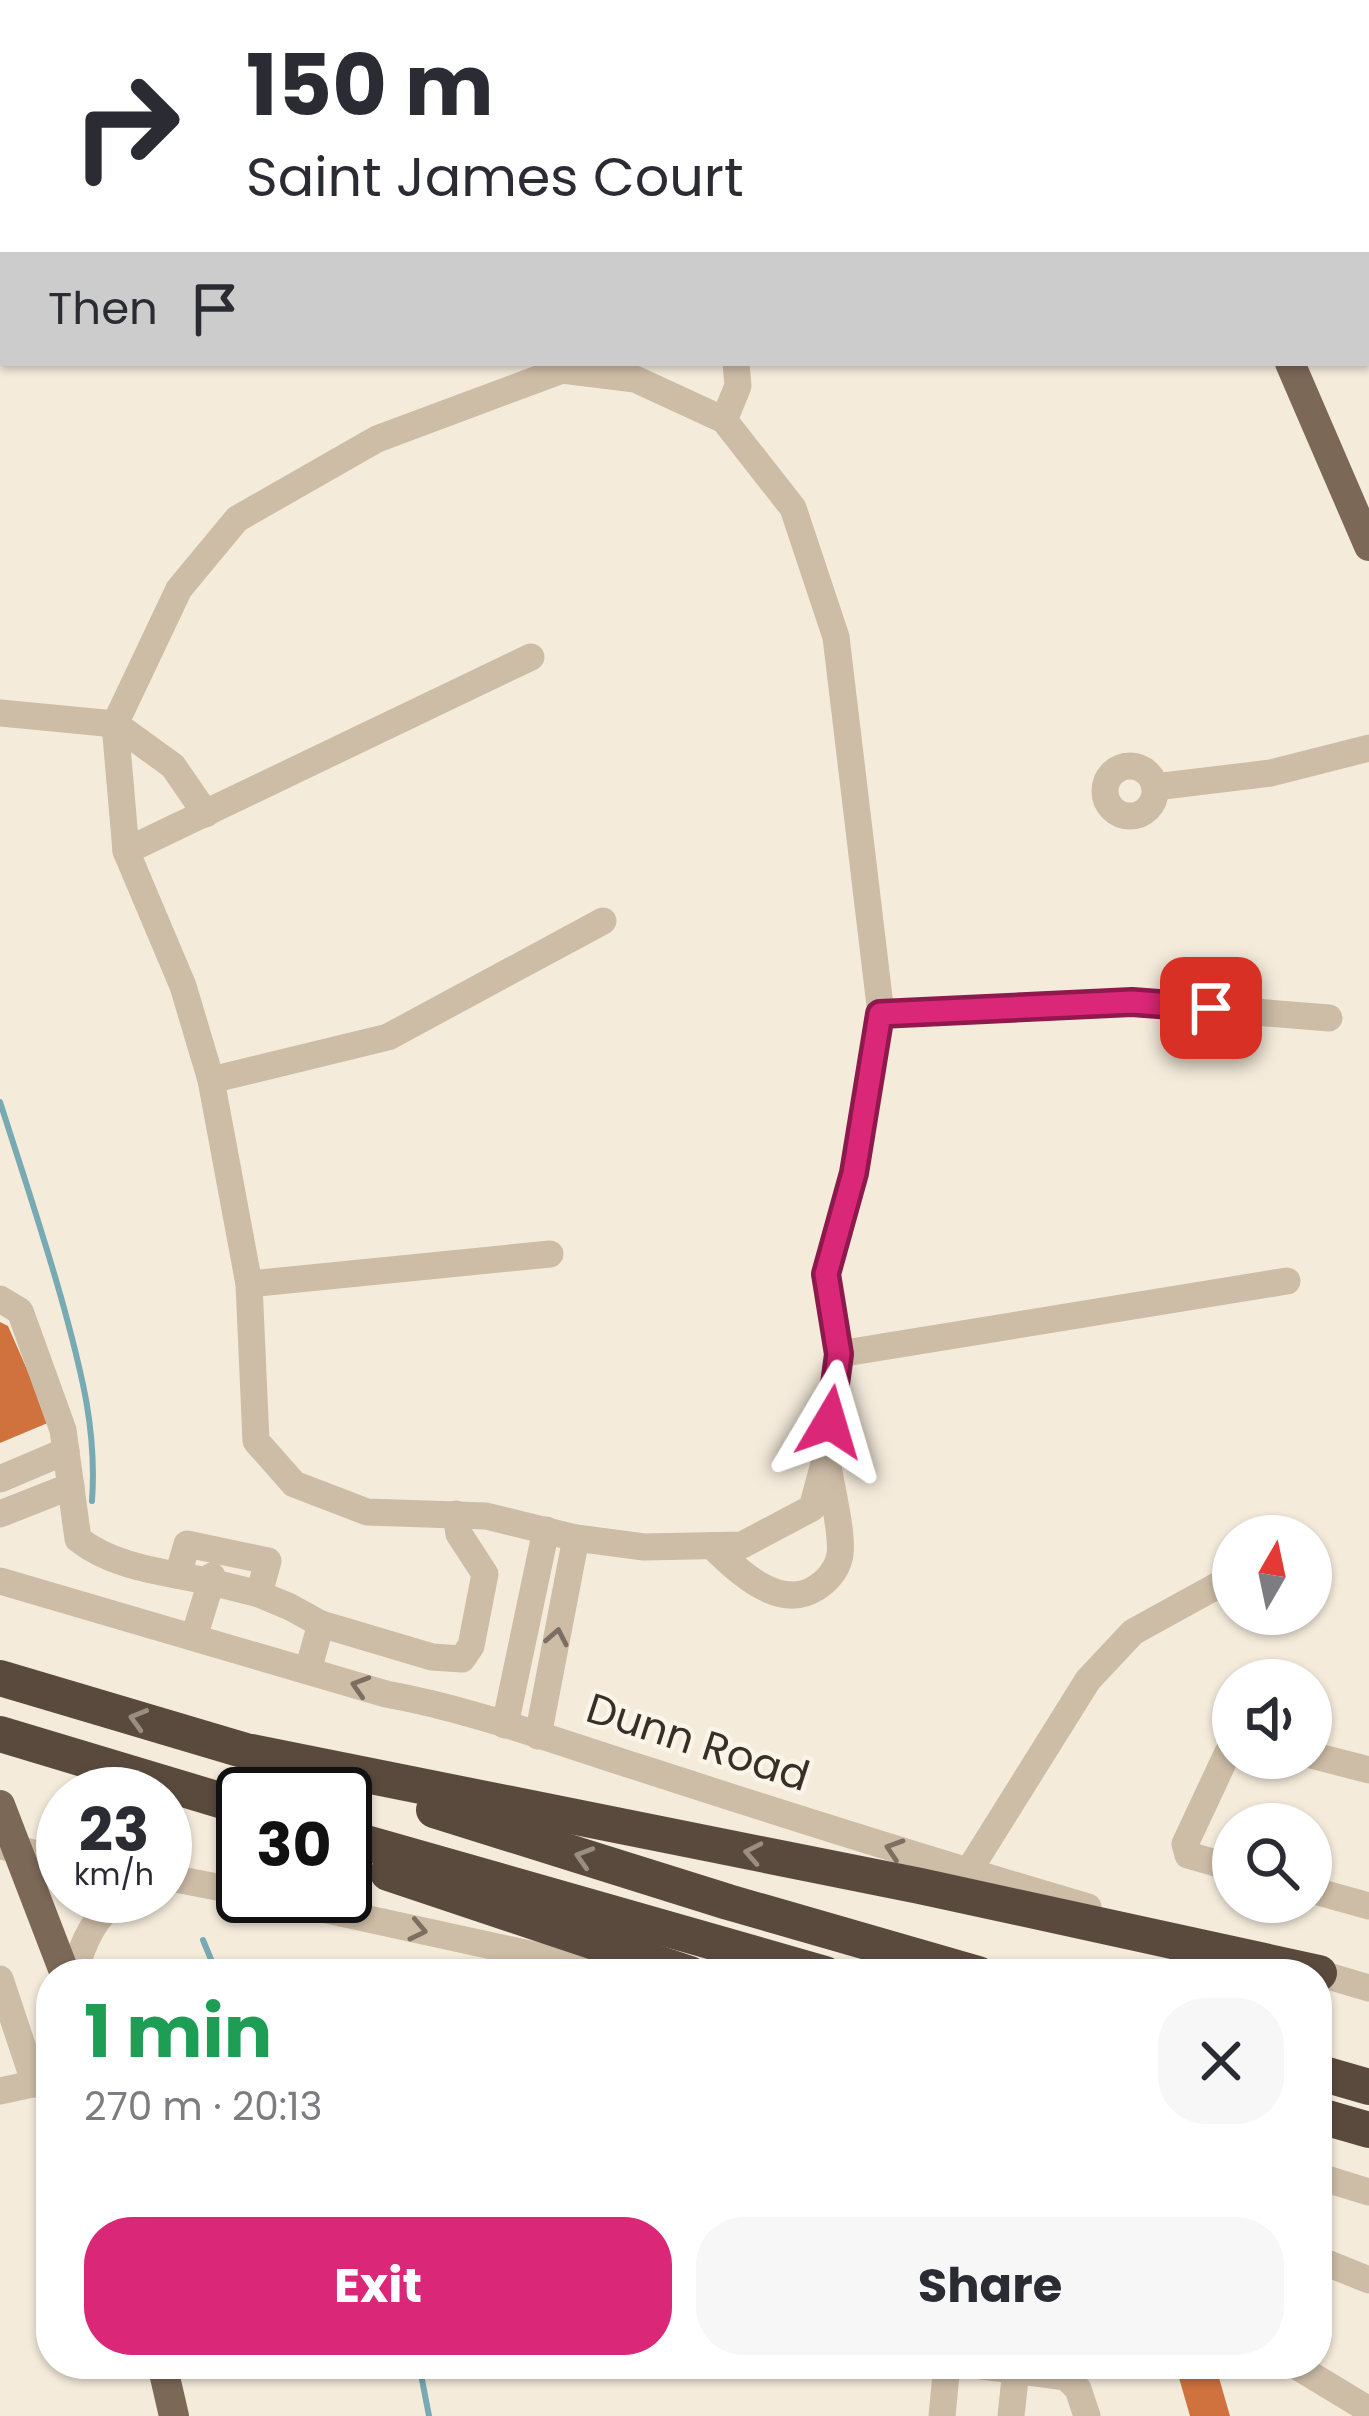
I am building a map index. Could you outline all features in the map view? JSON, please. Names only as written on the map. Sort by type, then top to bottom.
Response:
[{"type":"highway","points":[[0,1678],[926,1959]]},
{"type":"highway","points":[[0,1734],[216,1799]]},
{"type":"highway","points":[[250,1752],[1254,1959]]},
{"type":"highway","points":[[372,1845],[772,1959]]},
{"type":"highway","points":[[372,1868],[645,1959]]},
{"type":"highway","points":[[1332,2076],[1369,2087]]},
{"type":"highway","points":[[1332,2119],[1369,2130]]},
{"type":"main road","points":[[1291,366],[1369,546]]},
{"type":"main road","points":[[0,1805],[9,1849],[62,1959]]},
{"type":"main road","points":[[165,2379],[174,2416]]},
{"type":"street","points":[[724,420],[738,386],[736,366]]},
{"type":"street","points":[[562,370],[624,370],[724,420],[793,508],[836,637],[880,1014],[854,1173],[826,1274],[839,1354],[826,1456],[812,1508],[742,1545],[644,1547],[576,1538],[486,1516],[368,1512],[294,1484],[256,1441],[249,1284],[211,1080],[183,986],[126,850],[115,724],[179,589],[237,519],[377,439],[562,370]]},
{"type":"street","points":[[126,850],[531,657]]},
{"type":"street","points":[[0,713],[115,724],[173,766],[206,814]]},
{"type":"street","points":[[1155,787],[1271,773],[1369,748]]},
{"type":"street","points":[[211,1080],[388,1037],[603,921]]},
{"type":"street","points":[[880,1014],[1132,1002],[1328,1018]]},
{"type":"street","points":[[249,1284],[550,1254]]},
{"type":"street","points":[[839,1354],[1287,1281]]},
{"type":"street","points":[[0,1299],[20,1311],[63,1430],[78,1539],[96,1553],[178,1575],[187,1544],[214,1566],[268,1561],[259,1594],[321,1624],[432,1657],[462,1659],[471,1646],[485,1574],[459,1534],[456,1514]]},
{"type":"street","points":[[0,1317],[11,1325],[42,1396],[54,1402]]},
{"type":"street","points":[[0,1479],[66,1451]]},
{"type":"street","points":[[712,1546],[743,1576],[780,1594],[806,1595],[826,1582],[841,1557],[826,1456]]},
{"type":"street","points":[[0,1514],[71,1486]]},
{"type":"street","points":[[505,1725],[546,1530]]},
{"type":"street","points":[[538,1736],[576,1538]]},
{"type":"street","points":[[194,1637],[214,1566]]},
{"type":"street","name":"Dunn Road","points":[[0,1582],[505,1725],[968,1872],[1270,1959]]},
{"type":"street","points":[[968,1872],[1088,1680],[1132,1632],[1212,1588]]},
{"type":"street","points":[[308,1670],[321,1624]]},
{"type":"street","points":[[419,1700],[432,1657]]},
{"type":"street","points":[[1332,1760],[1369,1770]]},
{"type":"street","points":[[1212,1862],[1188,1855],[1185,1844],[1215,1779]]},
{"type":"street","points":[[192,1881],[216,1886]]},
{"type":"street","points":[[192,1885],[206,1884]]},
{"type":"street","points":[[1332,1896],[1369,1906]]},
{"type":"street","points":[[372,1920],[553,1959]]},
{"type":"street","points":[[76,1959],[95,1923]]},
{"type":"street","name":"Dunn Road","points":[[1332,1977],[1369,1988]]},
{"type":"street","points":[[0,1979],[36,2065]]},
{"type":"street","points":[[0,2092],[36,2084]]},
{"type":"street","points":[[1332,2181],[1369,2192]]},
{"type":"street","points":[[1332,2265],[1369,2280]]},
{"type":"street","points":[[942,2416],[946,2379]]},
{"type":"street","points":[[1011,2416],[1015,2379]]},
{"type":"street","points":[[1068,2379],[1078,2389],[1087,2416]]},
{"type":"street","points":[[1318,2379],[1369,2410]]},
{"type":"building","points":[[0,1322],[8,1326],[50,1422],[0,1443]]},
{"type":"building","points":[[1179,2379],[1219,2379],[1230,2416],[1190,2416]]},
{"type":"waterway","points":[[0,1102],[77,1356],[90,1427],[92,1501]]},
{"type":"waterway","points":[[203,1940],[211,1959]]},
{"type":"waterway","points":[[422,2379],[429,2416]]},
{"type":"route","points":[[830,1422],[839,1354],[826,1274],[854,1173],[880,1014],[1132,1002],[1211,1008]]}]
